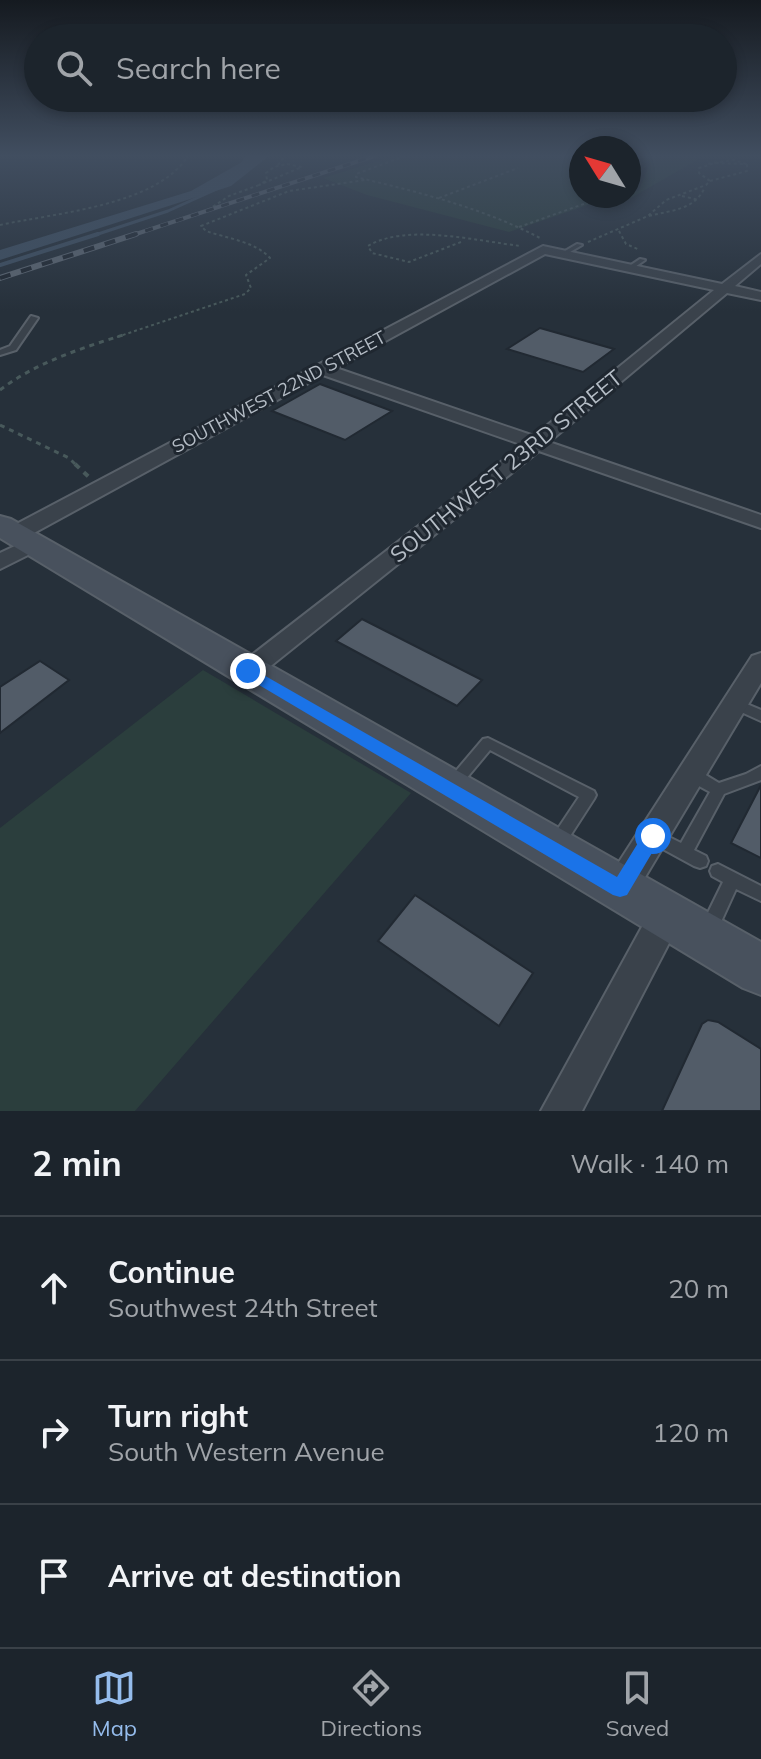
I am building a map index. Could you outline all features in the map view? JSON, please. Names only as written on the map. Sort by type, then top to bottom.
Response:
[{"type":"main road","points":[[16,534],[761,970]]},
{"type":"street","points":[[543,250],[761,296]]},
{"type":"street","name":"SOUTHWEST 22ND STREET","points":[[0,562],[16,534],[543,250]]},
{"type":"street","name":"SOUTHWEST 23RD STREET","points":[[248,671],[537,443],[760,259]]},
{"type":"street","points":[[323,369],[761,522]]},
{"type":"street","points":[[620,889],[691,775],[748,710],[761,662]]},
{"type":"street","points":[[561,1111],[686,927]]},
{"type":"lane","points":[[563,254],[579,245]]},
{"type":"lane","points":[[630,268],[642,260]]},
{"type":"lane","points":[[0,353],[13,348],[34,318]]},
{"type":"lane","points":[[449,789],[488,743],[589,795],[552,849]]},
{"type":"lane","points":[[684,852],[719,790],[735,781],[752,780],[761,772]]},
{"type":"lane","points":[[691,775],[719,790]]},
{"type":"lane","points":[[653,836],[700,861]]},
{"type":"lane","points":[[686,927],[725,875],[761,894]]},
{"type":"path","points":[[0,225],[82,208]]},
{"type":"path","points":[[0,390],[13,380],[85,347],[245,294],[251,288],[246,275],[270,258],[269,255],[258,248],[206,231],[201,226],[244,208]]},
{"type":"path","points":[[463,208],[519,227],[572,208]]},
{"type":"path","points":[[648,216],[655,208]]},
{"type":"path","points":[[579,245],[619,231],[648,216],[680,208]]},
{"type":"path","points":[[619,231],[626,244],[644,251],[646,255],[642,260]]},
{"type":"path","points":[[461,242],[409,262],[372,253],[368,246],[383,237],[404,234],[543,250]]},
{"type":"path","points":[[0,425],[69,458],[85,471],[99,489]]},
{"type":"green space","points":[[416,208],[569,208],[579,208],[509,232]]},
{"type":"green space","points":[[203,670],[411,793],[135,1111],[0,1111],[0,828]]},
{"type":"water","points":[[136,208],[163,208],[0,260],[0,250]]},
{"type":"building","points":[[540,328],[614,349],[583,372],[507,349]]},
{"type":"building","points":[[320,384],[392,411],[345,440],[272,411]]},
{"type":"building","points":[[362,619],[482,680],[457,706],[336,641]]},
{"type":"building","points":[[40,661],[69,680],[0,733],[0,687]]},
{"type":"building","points":[[761,785],[761,858],[731,843]]},
{"type":"building","points":[[415,895],[533,973],[499,1026],[378,941]]},
{"type":"building","points":[[708,1020],[718,1022],[761,1049],[761,1111],[662,1111],[702,1024]]},
{"type":"waterway","points":[[92,236],[175,208]]},
{"type":"waterway","points":[[0,265],[98,234]]},
{"type":"railway","points":[[130,236],[216,208]]},
{"type":"railway","points":[[0,278],[136,234]]},
{"type":"route","points":[[248,671],[620,889],[653,836]]}]
